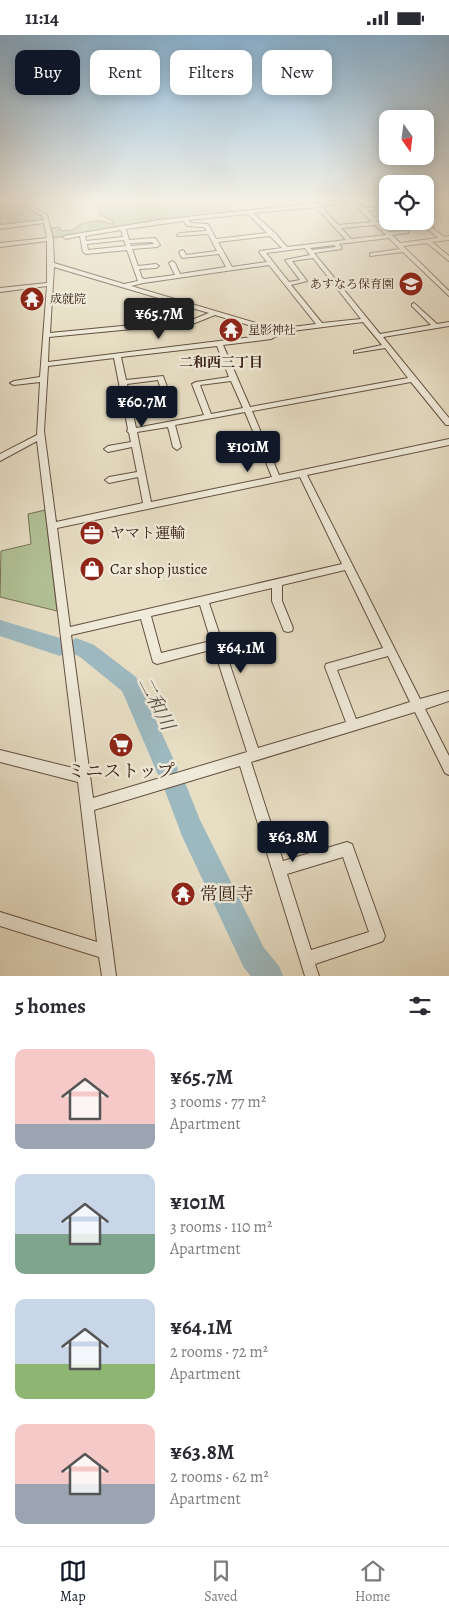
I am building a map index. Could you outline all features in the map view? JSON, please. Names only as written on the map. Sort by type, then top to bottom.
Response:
[{"type":"street","points":[[50,244],[50,285],[40,436],[109,976]]},
{"type":"street","points":[[85,244],[86,252],[123,244]]},
{"type":"street","points":[[127,244],[139,279],[142,281]]},
{"type":"street","points":[[217,244],[230,269]]},
{"type":"street","points":[[281,244],[286,249]]},
{"type":"street","points":[[320,325],[262,252],[321,244]]},
{"type":"street","points":[[287,284],[304,281],[288,260],[340,248],[337,244]]},
{"type":"street","points":[[400,245],[408,244]]},
{"type":"street","points":[[431,244],[449,259]]},
{"type":"street","points":[[400,245],[449,294]]},
{"type":"street","points":[[306,246],[449,423]]},
{"type":"street","points":[[372,255],[405,250]]},
{"type":"street","points":[[182,252],[184,257],[221,252]]},
{"type":"street","points":[[172,263],[178,276]]},
{"type":"street","points":[[123,286],[142,281],[270,263]]},
{"type":"street","points":[[51,264],[282,332]]},
{"type":"street","points":[[136,268],[156,266]]},
{"type":"street","points":[[437,283],[449,281]]},
{"type":"street","points":[[0,290],[50,285]]},
{"type":"street","points":[[414,305],[435,326]]},
{"type":"street","points":[[47,335],[194,321],[214,313]]},
{"type":"street","points":[[45,364],[271,337],[282,332],[320,325],[365,320]]},
{"type":"street","points":[[379,336],[449,324]]},
{"type":"street","points":[[219,344],[277,479]]},
{"type":"street","points":[[356,351],[387,346]]},
{"type":"street","points":[[117,355],[131,431],[148,505]]},
{"type":"street","points":[[122,383],[161,377],[165,392],[125,399]]},
{"type":"street","points":[[208,417],[196,384],[234,378]]},
{"type":"street","points":[[14,383],[44,379]]},
{"type":"street","points":[[131,431],[414,379]]},
{"type":"street","points":[[171,424],[177,447]]},
{"type":"street","points":[[0,458],[40,436]]},
{"type":"street","points":[[52,526],[449,442]]},
{"type":"street","points":[[108,449],[134,444]]},
{"type":"street","points":[[302,473],[449,769]]},
{"type":"street","points":[[109,480],[141,474]]},
{"type":"street","points":[[66,632],[348,566]]},
{"type":"street","points":[[277,583],[277,601],[288,628]]},
{"type":"street","points":[[203,600],[312,976]]},
{"type":"street","points":[[145,613],[156,659],[217,644]]},
{"type":"street","points":[[353,725],[330,667],[390,651]]},
{"type":"street","points":[[88,806],[449,696]]},
{"type":"street","points":[[0,756],[84,777]]},
{"type":"street","points":[[280,869],[347,849],[378,936],[307,959]]},
{"type":"street","points":[[0,919],[106,953]]},
{"type":"green space","points":[[45,510],[57,611],[0,597],[1,551],[31,544],[28,514]]},
{"type":"waterway","name":"二和川","points":[[0,628],[60,647]]},
{"type":"waterway","name":"二和川","points":[[76,647],[87,651],[129,684],[167,769]]},
{"type":"waterway","name":"二和川","points":[[176,788],[191,827],[254,958],[269,976]]},
{"type":"place","name":"あすなろ保育園","points":[[411,284]]},
{"type":"place","name":"成就院","points":[[32,299]]},
{"type":"place","name":"星影神社","points":[[231,330]]},
{"type":"place","name":"ヤマト運輸","points":[[92,533]]},
{"type":"place","name":"Car shop justice","points":[[92,569]]},
{"type":"place","name":"ミニストップ","points":[[121,745]]},
{"type":"place","name":"常圓寺","points":[[183,894]]},
{"type":"district","name":"二和西三丁目","points":[[221,362]]}]
